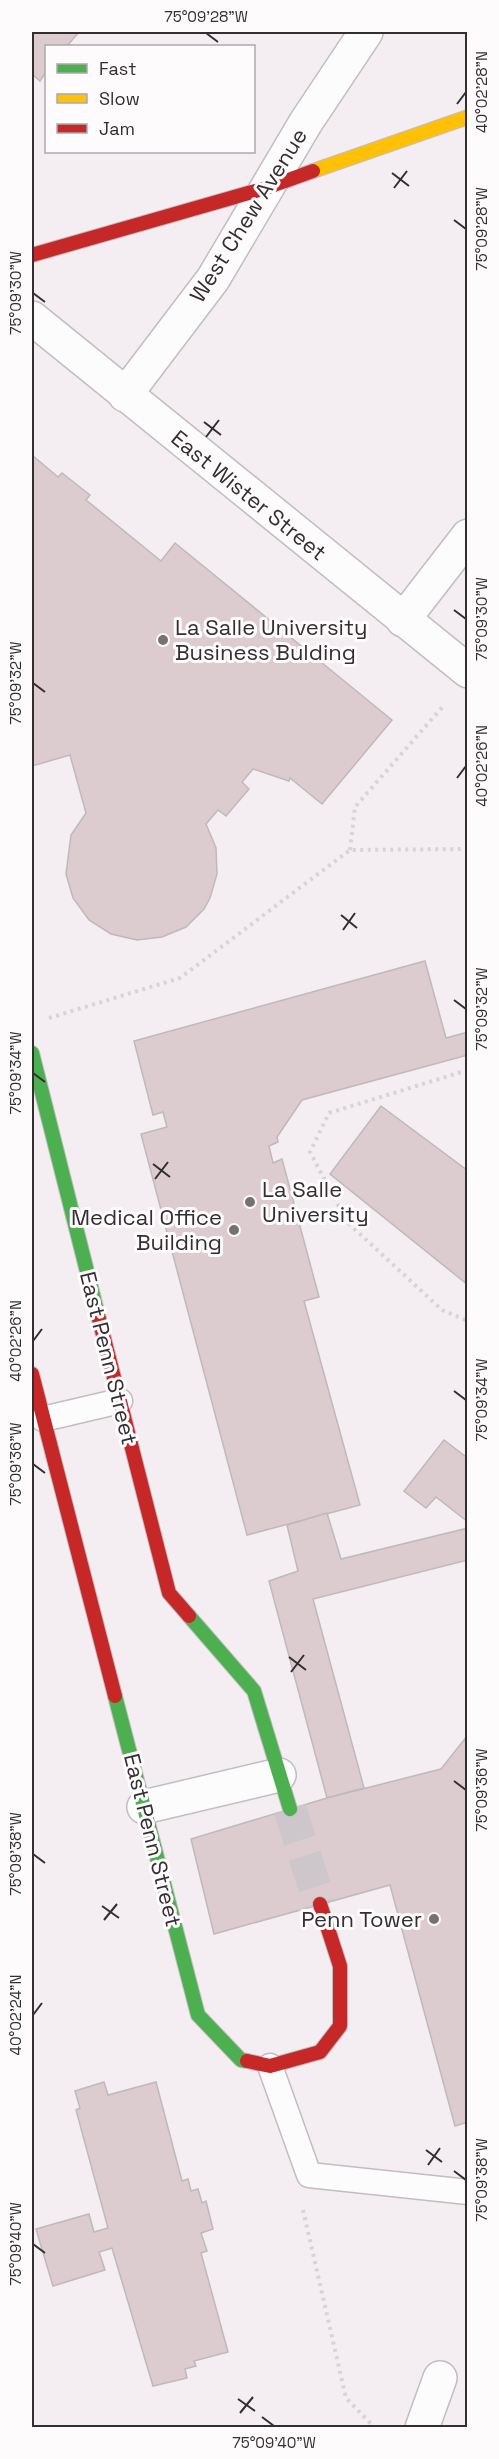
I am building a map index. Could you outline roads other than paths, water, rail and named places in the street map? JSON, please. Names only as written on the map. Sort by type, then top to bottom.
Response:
[{"type":"street","name":"West Chew Avenue","points":[[125,395],[213,279],[339,69],[366,32]]},
{"type":"street","points":[[32,255],[266,188],[468,117]]},
{"type":"street","name":"East Wister Street","points":[[32,318],[403,620],[460,683]]},
{"type":"street","points":[[403,620],[468,536]]},
{"type":"street","name":"East Penn Street","points":[[32,1053],[169,1593],[254,1691],[290,1809]]},
{"type":"street","name":"East Penn Street","points":[[32,1374],[41,1446],[144,1807],[198,2015],[241,2060],[270,2066],[320,2052],[340,2026],[340,1966],[320,1904]]},
{"type":"street","points":[[144,1807],[279,1775]]},
{"type":"street","points":[[422,2427],[440,2378]]},
{"type":"lane","points":[[38,1411],[120,1401]]},
{"type":"lane","points":[[270,2066],[309,2175],[468,2192]]},
{"type":"tunnel","points":[[290,1809],[320,1904]]},
{"type":"place","name":"La Salle University Business Bulding","points":[[163,640]]},
{"type":"place","name":"La Salle University","points":[[250,1202]]},
{"type":"place","name":"Medical Office Building","points":[[234,1230]]},
{"type":"place","name":"Penn Tower","points":[[434,1919]]}]
